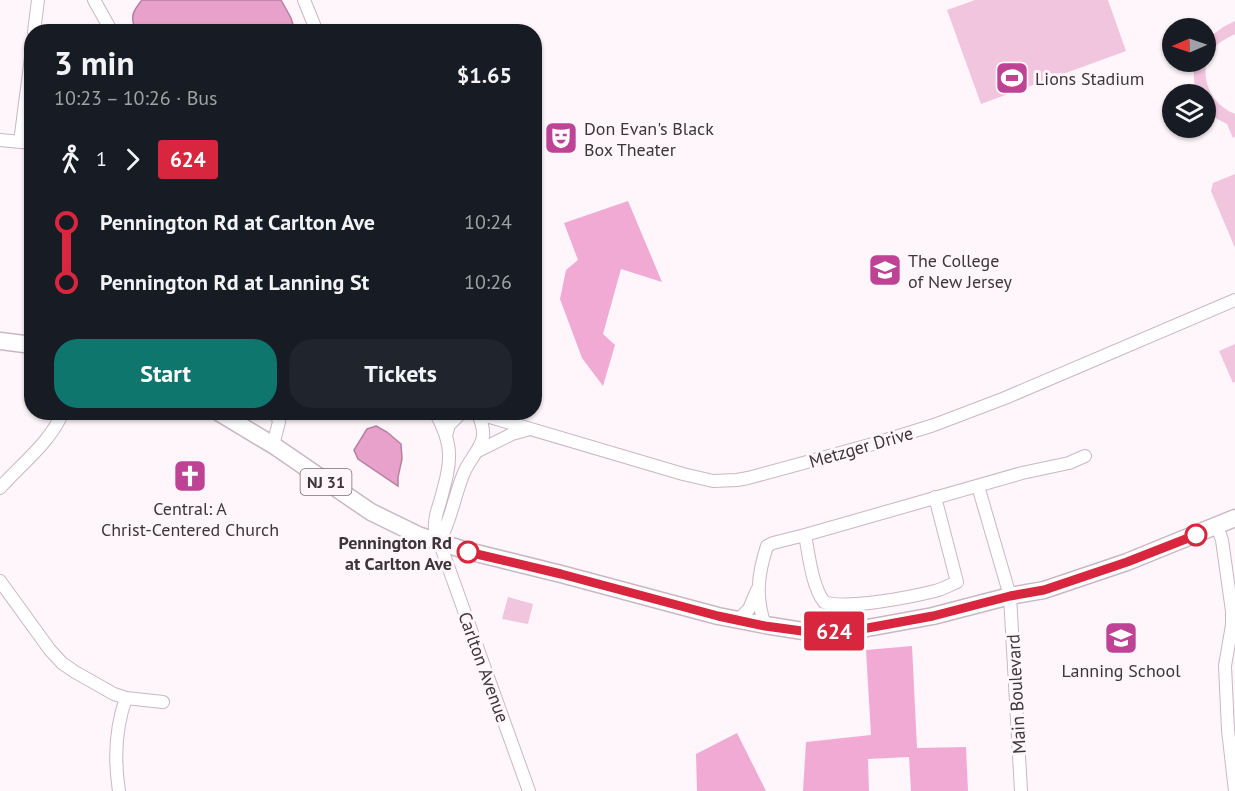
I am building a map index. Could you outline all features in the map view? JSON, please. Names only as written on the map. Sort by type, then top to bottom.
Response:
[{"type":"main road","points":[[0,341],[24,344]]},
{"type":"main road","name":"NJ 31","points":[[231,420],[273,445],[371,512],[439,542],[718,616],[802,631],[862,629],[933,616],[1010,596],[1044,590],[1117,566],[1235,518]]},
{"type":"street","points":[[35,24],[38,0]]},
{"type":"street","points":[[94,0],[108,24]]},
{"type":"street","points":[[304,0],[314,24]]},
{"type":"street","points":[[0,140],[24,143]]},
{"type":"street","name":"Metzger Drive","points":[[499,420],[701,479],[724,481],[748,478],[873,444],[963,415],[1235,300]]},
{"type":"street","points":[[0,488],[44,443],[60,420]]},
{"type":"street","points":[[273,445],[278,420]]},
{"type":"street","name":"Carlton Avenue","points":[[439,420],[446,435],[450,464],[435,521],[435,530],[529,791]]},
{"type":"street","points":[[446,435],[449,425],[454,420]]},
{"type":"street","points":[[439,542],[447,528],[465,471],[483,435],[479,420]]},
{"type":"street","points":[[476,452],[512,434],[530,429]]},
{"type":"street","points":[[738,620],[749,609],[758,586],[767,546],[773,543],[1025,472],[1069,463],[1085,456]]},
{"type":"street","name":"Main Boulevard","points":[[978,486],[1010,596],[1021,791]]},
{"type":"street","points":[[805,535],[815,584],[824,602],[838,605],[886,601],[936,590],[957,582],[934,497]]},
{"type":"street","points":[[1217,526],[1222,540],[1232,611],[1225,666],[1232,729],[1235,791]]},
{"type":"street","points":[[0,580],[50,650],[75,672],[114,694],[126,698],[163,702]]},
{"type":"street","points":[[758,586],[759,609],[765,626]]},
{"type":"street","points":[[119,791],[115,759],[116,739],[126,698]]},
{"type":"shaded area","points":[[142,0],[281,0],[293,24],[134,24],[133,15]]},
{"type":"shaded area","name":"Lions Stadium","points":[[975,0],[1108,0],[1126,51],[981,104],[947,10]]},
{"type":"shaded area","points":[[1235,21],[1235,34],[1216,47],[1216,32]]},
{"type":"shaded area","points":[[1194,72],[1205,72],[1207,84],[1195,84]]},
{"type":"shaded area","points":[[1216,100],[1235,114],[1235,137],[1233,138],[1227,124],[1217,119]]},
{"type":"shaded area","points":[[1235,174],[1235,248],[1211,191],[1213,183]]},
{"type":"shaded area","points":[[628,201],[662,282],[621,269],[603,334],[615,345],[603,386],[582,358],[560,299],[566,270],[578,260],[564,223]]},
{"type":"shaded area","points":[[1235,344],[1235,382],[1233,383],[1219,351]]},
{"type":"shaded area","points":[[376,426],[401,444],[402,459],[398,486],[358,459],[354,450],[367,429]]},
{"type":"shaded area","points":[[508,597],[533,604],[528,624],[502,619]]},
{"type":"shaded area","points":[[912,646],[917,748],[966,747],[968,791],[911,791],[909,757],[868,759],[869,791],[803,791],[806,742],[871,735],[866,650]]},
{"type":"shaded area","points":[[737,733],[766,791],[697,791],[696,754]]},
{"type":"bus line","name":"624","points":[[468,552],[718,616],[802,631],[832,631],[862,629],[933,616],[1010,596],[1044,590],[1127,562],[1196,535]]},
{"type":"place","name":"Lions Stadium","points":[[1012,78]]},
{"type":"place","name":"Don Evan's Black Box Theater","points":[[561,138]]},
{"type":"place","name":"The College of New Jersey","points":[[885,270]]},
{"type":"place","name":"Central: A Christ-Centered Church","points":[[190,476]]},
{"type":"place","name":"Pennington Rd at Carlton Ave","points":[[468,552]]},
{"type":"place","name":"Lanning School","points":[[1121,638]]}]
